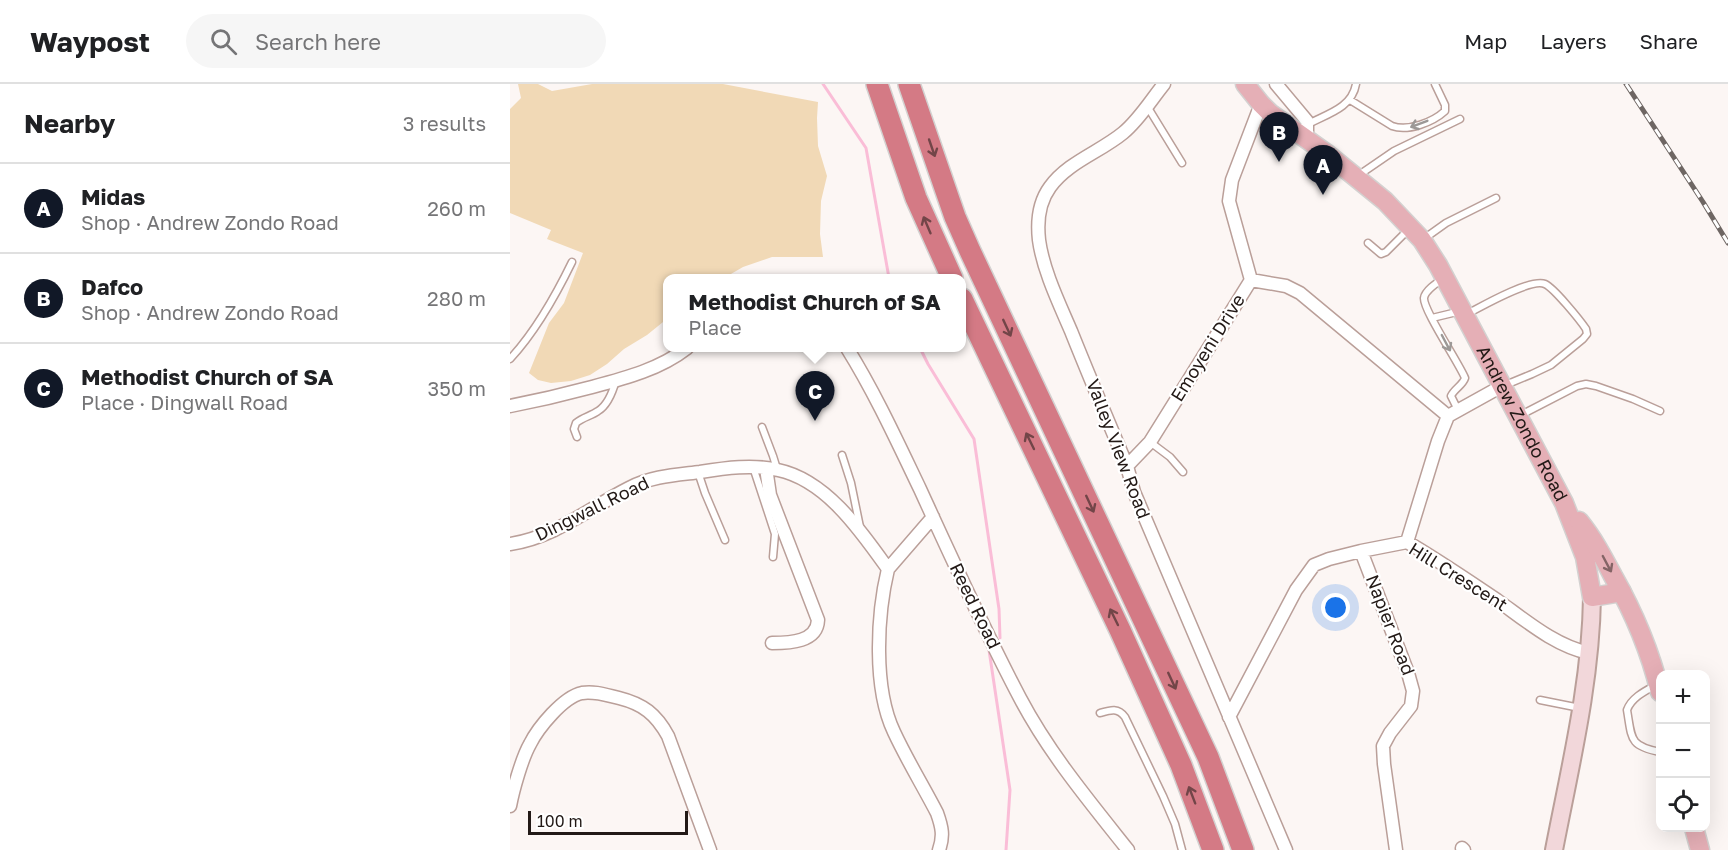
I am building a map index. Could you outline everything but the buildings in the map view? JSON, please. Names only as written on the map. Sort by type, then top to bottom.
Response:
[{"type":"highway","points":[[911,88],[955,217],[1208,757],[1242,850]]},
{"type":"highway","points":[[880,93],[916,198],[950,274]]},
{"type":"highway","points":[[966,307],[1125,640],[1180,765],[1213,850]]},
{"type":"main road","name":"Andrew Zondo Road","points":[[1245,84],[1270,113],[1307,132],[1385,201],[1416,234],[1444,278],[1564,503],[1585,557],[1592,597]]},
{"type":"main road","points":[[1564,503],[1598,548],[1622,592],[1648,648],[1656,676]]},
{"type":"main road","points":[[1592,597],[1622,592]]},
{"type":"main road","points":[[1695,832],[1700,850]]},
{"type":"street","name":"Valley View Road","points":[[1164,84],[1131,126],[1058,178],[1042,201],[1038,228],[1042,253],[1053,288],[1127,466],[1134,492],[1286,850]]},
{"type":"street","points":[[1276,84],[1302,114],[1307,132]]},
{"type":"street","points":[[1251,280],[1229,201],[1232,180],[1261,104]]},
{"type":"street","name":"Emoyeni Drive","points":[[1127,466],[1150,442],[1251,280],[1286,286],[1300,293],[1453,413]]},
{"type":"street","points":[[510,406],[616,380],[647,370],[680,352]]},
{"type":"street","name":"Reed Road","points":[[849,352],[869,386],[1002,663],[1042,735],[1128,850]]},
{"type":"street","points":[[1407,542],[1438,441],[1453,413],[1502,386]]},
{"type":"street","name":"Dingwall Road","points":[[510,544],[541,536],[642,482],[663,476],[753,467],[771,469],[799,477],[809,483],[837,505],[861,531],[888,569]]},
{"type":"street","points":[[771,469],[770,495],[818,620],[816,631],[809,636],[795,642],[772,643]]},
{"type":"street","points":[[933,517],[888,569],[881,612],[880,665],[882,694],[893,731],[937,813],[942,827],[943,838],[939,850]]},
{"type":"street","name":"Hill Crescent","points":[[1229,717],[1296,590],[1314,565],[1329,558],[1407,542],[1560,642],[1589,653]]},
{"type":"street","name":"Napier Road","points":[[1361,551],[1412,682],[1413,699],[1407,712],[1385,740],[1383,746],[1396,850]]},
{"type":"street","name":"Andrew Zondo Road","points":[[1554,850],[1574,749],[1589,653],[1592,597]]},
{"type":"street","points":[[510,806],[529,745],[538,731],[566,701],[580,694],[595,692],[631,701],[646,709],[660,721],[668,736],[710,850]]},
{"type":"lane","points":[[1307,132],[1343,107],[1350,100],[1356,84]]},
{"type":"lane","points":[[1350,100],[1392,126],[1410,128],[1437,117],[1445,111],[1445,105],[1435,84]]},
{"type":"lane","points":[[1147,106],[1182,162]]},
{"type":"lane","points":[[1356,177],[1394,151],[1460,119]]},
{"type":"lane","points":[[1368,243],[1381,254],[1416,234],[1446,223],[1496,198]]},
{"type":"lane","points":[[510,359],[547,309],[572,262]]},
{"type":"lane","points":[[1444,278],[1425,294],[1425,303],[1465,378],[1451,396],[1453,413]]},
{"type":"lane","points":[[1432,318],[1463,313],[1522,287],[1543,283],[1548,286],[1586,329],[1587,334],[1551,365],[1502,386]]},
{"type":"lane","points":[[577,437],[574,429],[576,423],[603,407],[616,380]]},
{"type":"lane","points":[[1518,417],[1577,386],[1586,384],[1633,399],[1660,411]]},
{"type":"lane","points":[[762,428],[773,456],[771,469]]},
{"type":"lane","points":[[1150,442],[1170,457],[1183,472]]},
{"type":"lane","points":[[842,455],[851,483],[861,531]]},
{"type":"lane","points":[[753,467],[775,534],[773,557]]},
{"type":"lane","points":[[698,472],[725,540]]},
{"type":"lane","points":[[1656,688],[1634,698],[1627,706],[1627,710],[1632,740],[1640,746],[1656,751]]},
{"type":"lane","points":[[1540,700],[1580,708]]},
{"type":"lane","points":[[1100,713],[1115,710],[1122,712],[1125,717],[1171,814],[1182,850]]},
{"type":"shaded area","points":[[518,84],[538,84],[552,91],[592,84],[723,84],[818,102],[818,146],[827,176],[821,201],[820,234],[823,257],[772,257],[743,267],[731,274],[663,274],[663,322],[590,375],[571,381],[551,383],[538,380],[529,373],[549,323],[564,303],[583,253],[547,239],[551,230],[510,213],[510,109],[521,98]]},
{"type":"waterway","points":[[823,84],[866,148],[888,274]]},
{"type":"waterway","points":[[922,352],[974,439],[999,609],[1000,638]]},
{"type":"waterway","points":[[989,650],[1010,790],[1006,850]]},
{"type":"railway","points":[[1626,84],[1728,243]]},
{"type":"place","name":"Dafco","points":[[1279,162]]},
{"type":"place","name":"Midas","points":[[1323,195]]},
{"type":"place","name":"Methodist Church of SA","points":[[815,421]]}]
